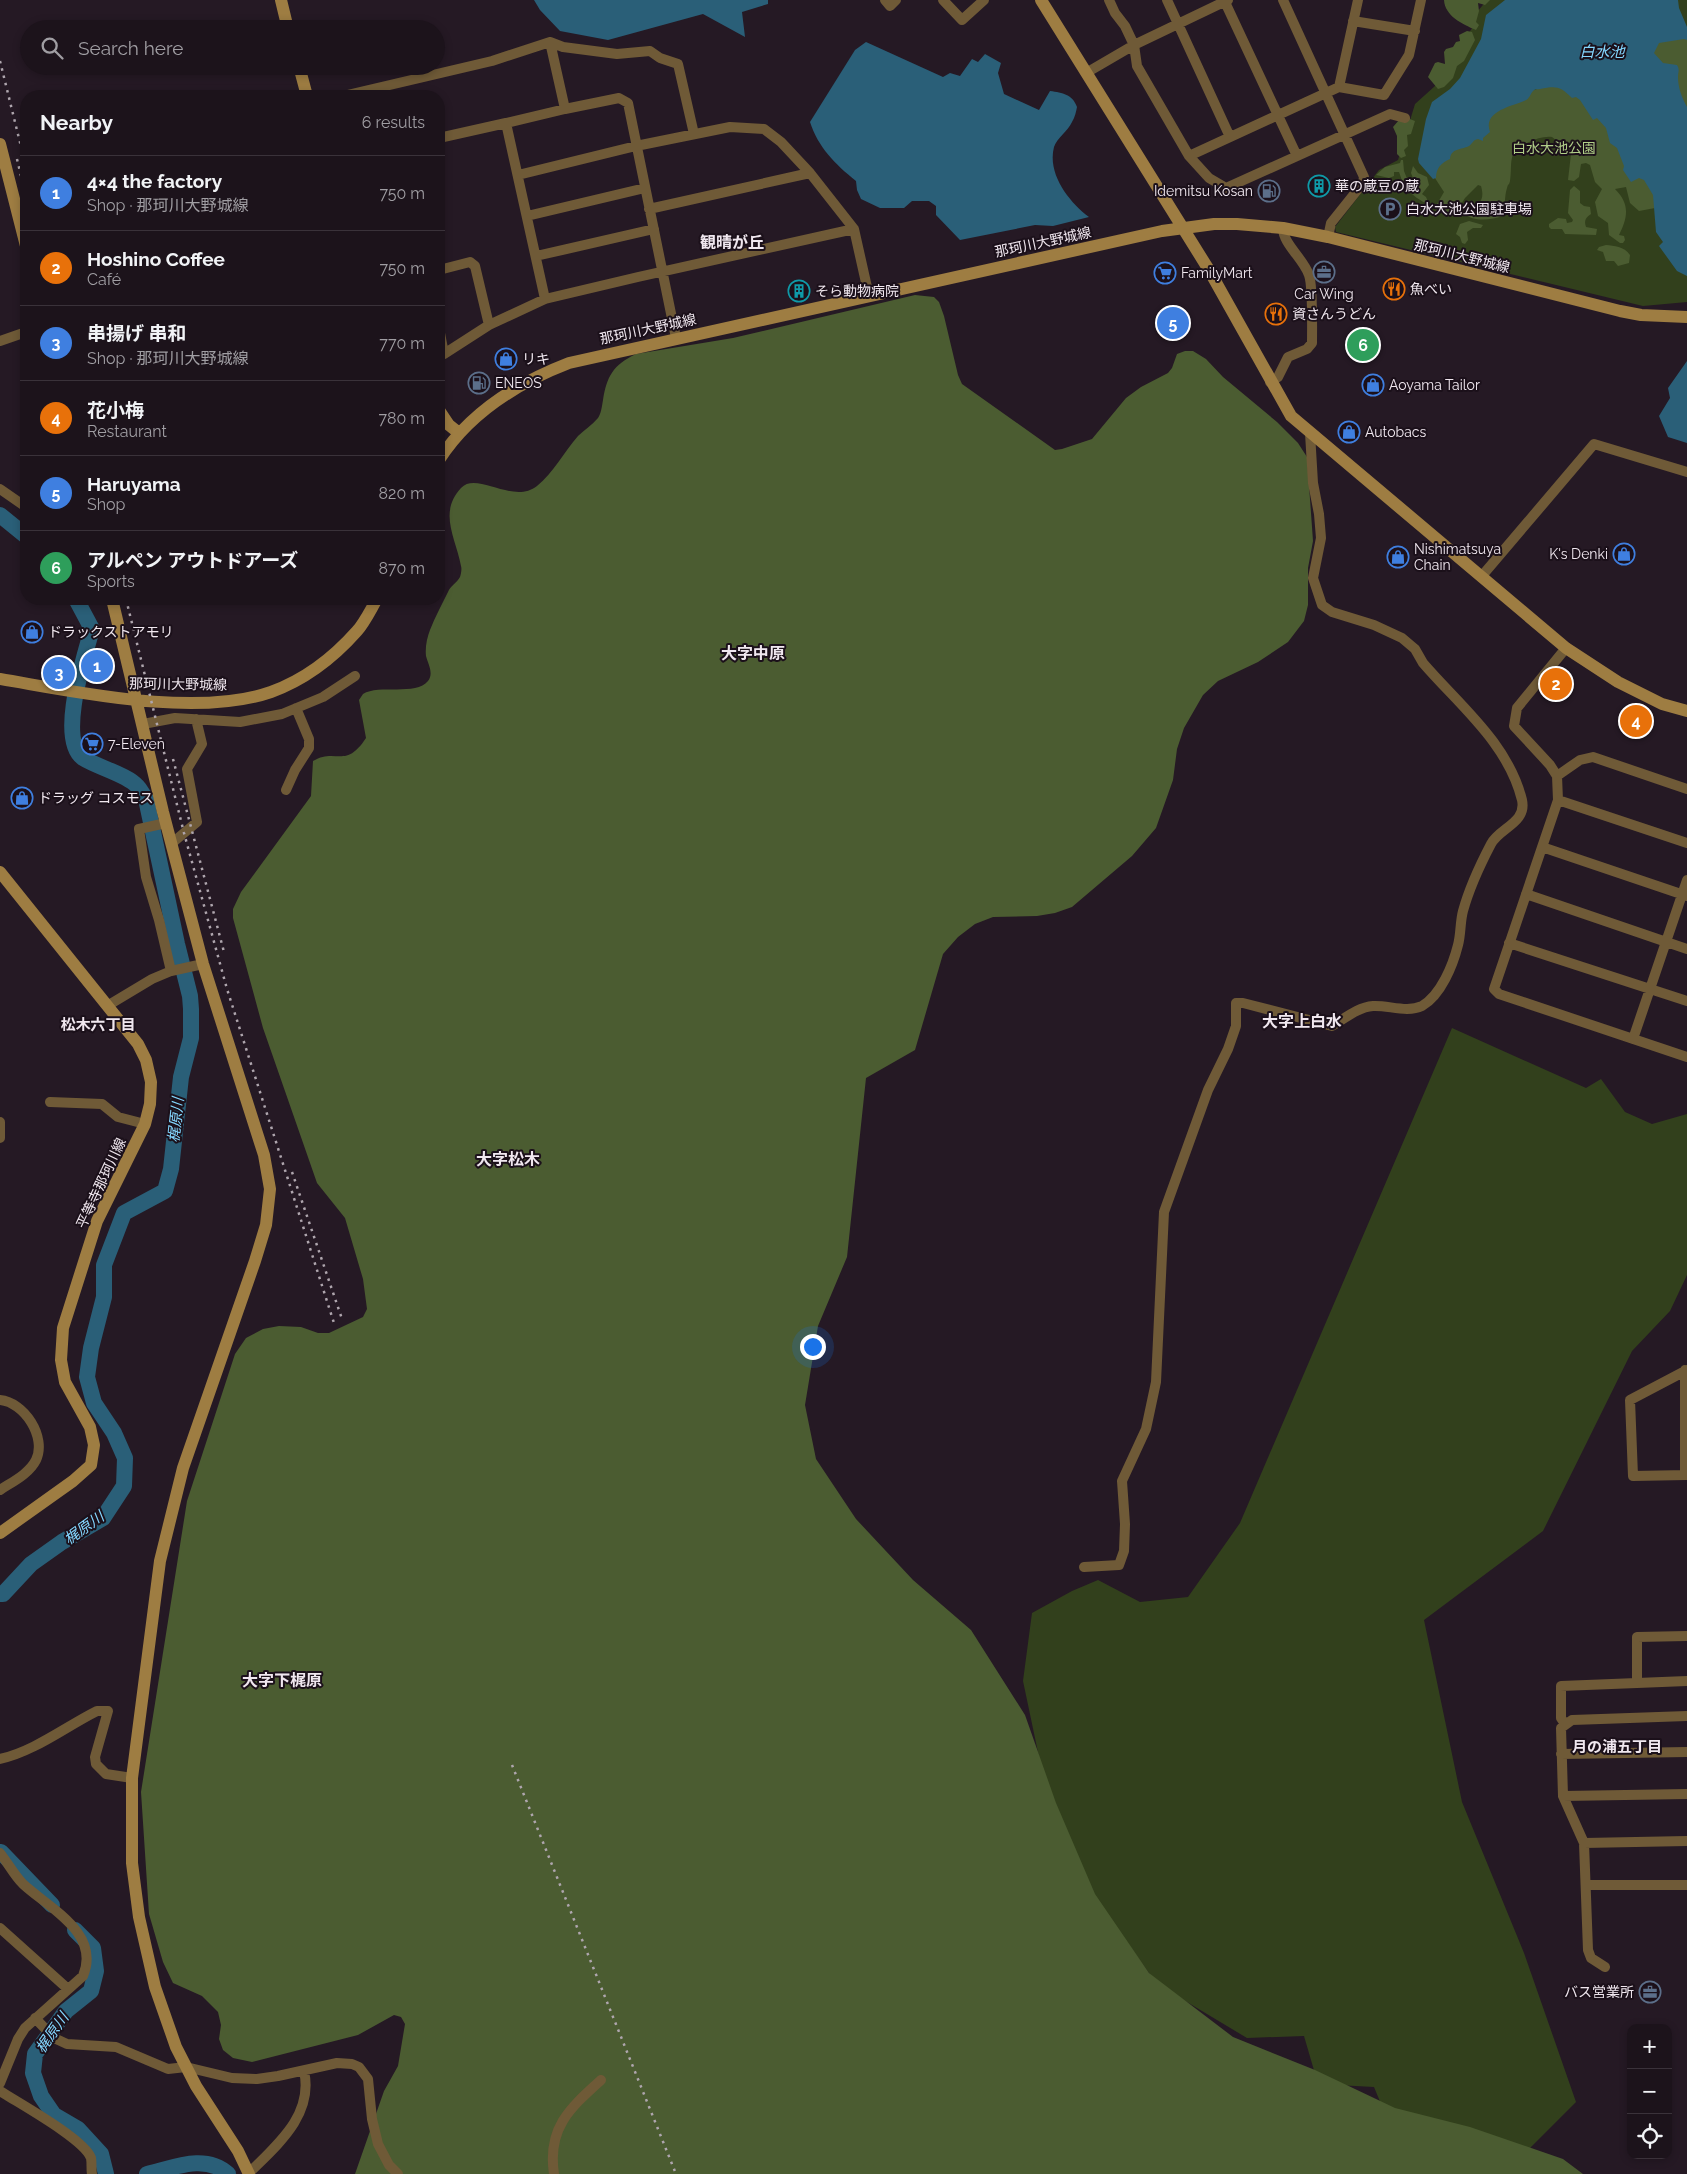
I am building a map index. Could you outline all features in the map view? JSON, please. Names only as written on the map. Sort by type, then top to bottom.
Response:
[{"type":"street","points":[[281,0],[286,20]]},
{"type":"street","points":[[885,0],[890,6],[896,0]]},
{"type":"street","points":[[944,0],[962,20],[984,0]]},
{"type":"street","points":[[1040,0],[1184,229],[1227,301],[1290,416],[1566,648],[1618,682],[1662,704],[1687,711]]},
{"type":"street","points":[[1109,0],[1115,12],[1126,26],[1134,46],[1137,66],[1189,156],[1209,178],[1226,188],[1390,114],[1405,118]]},
{"type":"street","points":[[1166,0],[1230,137]]},
{"type":"street","points":[[1086,74],[1134,46],[1226,0],[1297,156]]},
{"type":"street","points":[[1283,0],[1364,177],[1363,183],[1330,223],[1328,237]]},
{"type":"street","points":[[1339,87],[1357,0]]},
{"type":"street","points":[[1189,156],[1339,87],[1384,94],[1409,55],[1421,0]]},
{"type":"street","points":[[1354,21],[1415,31]]},
{"type":"street","points":[[445,74],[550,42],[563,46],[617,54],[650,51],[660,58],[678,64],[694,134]]},
{"type":"street","points":[[550,42],[565,109]]},
{"type":"street","points":[[301,75],[305,90]]},
{"type":"street","points":[[391,90],[441,75]]},
{"type":"street","points":[[445,137],[619,98],[628,103],[676,338]]},
{"type":"street","points":[[506,123],[545,300]]},
{"type":"street","points":[[518,175],[636,146],[730,127],[764,129],[781,142],[810,173],[854,229],[868,296]]},
{"type":"street","points":[[0,144],[4,181],[20,228]]},
{"type":"street","points":[[649,209],[810,173]]},
{"type":"street","points":[[527,216],[645,188]]},
{"type":"street","name":"那珂川大野城線","points":[[445,452],[476,416],[509,391],[544,373],[584,359],[1162,231],[1214,224],[1283,228],[1328,237],[1620,311],[1641,315],[1687,317]]},
{"type":"street","points":[[1270,382],[1278,377],[1288,357],[1308,349],[1312,343],[1310,277],[1301,258],[1283,236],[1283,228]]},
{"type":"street","points":[[536,256],[654,229]]},
{"type":"street","points":[[445,354],[489,325],[545,300],[854,229]]},
{"type":"street","points":[[445,268],[470,262],[475,266],[489,325]]},
{"type":"street","points":[[0,341],[20,334]]},
{"type":"street","points":[[445,419],[459,434]]},
{"type":"street","points":[[1084,1568],[1119,1565],[1124,1551],[1125,1505],[1122,1481],[1146,1429],[1156,1382],[1164,1212],[1199,1114],[1228,1049],[1236,1026],[1236,1003],[1243,1003],[1332,1026],[1362,1008],[1373,1006],[1400,1009],[1421,1006],[1434,996],[1447,974],[1458,944],[1463,910],[1492,842],[1516,821],[1522,810],[1522,801],[1513,777],[1490,736],[1422,663],[1415,649],[1402,638],[1388,630],[1332,612],[1322,606],[1313,578],[1321,538],[1319,514],[1312,483],[1310,433]]},
{"type":"street","points":[[1481,577],[1594,444],[1687,472]]},
{"type":"street","points":[[0,489],[20,503]]},
{"type":"street","points":[[113,605],[171,844],[203,964],[264,1155],[270,1199],[266,1225],[255,1261],[183,1468],[160,1561],[132,1778],[132,1863],[139,1918],[155,1987],[176,2047],[196,2086],[238,2151],[249,2173],[282,2138],[300,2114],[306,2090],[304,2071]]},
{"type":"street","name":"那珂川大野城線","points":[[0,679],[137,700],[222,702],[271,692],[301,678],[333,655],[358,630],[373,605]]},
{"type":"street","points":[[1566,648],[1517,708],[1514,717],[1516,730],[1550,765],[1557,776],[1558,800],[1494,989],[1499,994],[1687,1057]]},
{"type":"street","points":[[143,724],[175,718],[240,722],[282,714],[323,697],[354,676]]},
{"type":"street","points":[[286,790],[295,770],[309,748],[309,739],[296,708]]},
{"type":"street","points":[[171,844],[197,822],[187,769],[202,744],[196,719]]},
{"type":"street","points":[[1557,776],[1580,760],[1593,757],[1687,789]]},
{"type":"street","points":[[1558,800],[1687,843]]},
{"type":"street","points":[[166,823],[139,829],[146,877],[159,920],[171,971]]},
{"type":"street","points":[[1542,847],[1685,895]]},
{"type":"street","name":"平等寺那珂川線","points":[[0,872],[138,1044],[146,1060],[151,1082],[150,1104],[145,1124],[97,1221],[63,1328],[62,1368],[65,1382],[90,1427],[94,1445],[91,1465],[73,1481],[0,1533]]},
{"type":"street","points":[[1634,1039],[1666,942],[1685,895],[1687,880]]},
{"type":"street","points":[[1526,894],[1687,949]]},
{"type":"street","points":[[1509,943],[1687,1001]]},
{"type":"street","points":[[107,1006],[152,979],[171,971],[203,964]]},
{"type":"street","points":[[50,1102],[102,1104],[118,1117],[145,1124]]},
{"type":"street","points":[[0,1122],[0,1138]]},
{"type":"street","points":[[1686,1370],[1686,1475],[1633,1476],[1630,1400],[1686,1370]]},
{"type":"street","points":[[0,1400],[10,1402],[25,1414],[37,1434],[39,1444],[36,1460],[29,1470],[0,1490]]},
{"type":"street","points":[[1637,1682],[1637,1637],[1687,1636]]},
{"type":"street","points":[[1565,1724],[1560,1718],[1561,1686],[1687,1681]]},
{"type":"street","points":[[0,1760],[32,1747],[97,1711],[108,1711],[95,1757],[96,1764],[106,1774],[132,1778]]},
{"type":"street","points":[[1605,1967],[1591,1958],[1588,1950],[1584,1843],[1563,1796],[1561,1728],[1572,1720],[1687,1716]]},
{"type":"street","points":[[1561,1754],[1687,1752]]},
{"type":"street","points":[[1563,1796],[1687,1794]]},
{"type":"street","points":[[1584,1843],[1687,1841]]},
{"type":"street","points":[[0,1853],[21,1882],[64,1916],[82,1939],[86,1952],[86,1969],[77,1982],[25,2028],[18,2040],[0,2084]]},
{"type":"street","points":[[1586,1885],[1687,1885]]},
{"type":"street","points":[[2,1933],[68,1989]]},
{"type":"street","points":[[35,2018],[60,2042],[116,2047],[132,2052],[168,2069],[186,2067],[220,2076],[258,2078],[304,2071],[338,2063],[352,2064],[359,2067],[368,2079],[370,2086],[372,2119],[378,2144],[389,2165],[398,2174]]},
{"type":"street","points":[[554,2174],[553,2155],[555,2141],[564,2118],[572,2106],[601,2080]]},
{"type":"street","points":[[0,2091],[59,2128],[83,2147],[91,2159],[92,2174]]},
{"type":"green space","points":[[1444,0],[1490,0],[1485,5],[1478,3],[1479,11],[1476,22],[1479,25],[1476,30],[1451,15],[1447,11]]},
{"type":"green space","name":"白水大池公園","points":[[1487,0],[1687,0],[1687,302],[1643,306],[1336,232],[1335,227],[1379,170],[1398,160],[1415,104],[1435,86],[1474,25],[1477,12]]},
{"type":"green space","points":[[1467,31],[1472,32],[1475,40],[1464,61],[1457,66],[1453,78],[1444,87],[1438,89],[1428,77],[1435,63],[1445,64],[1444,52],[1446,49],[1453,47],[1456,42],[1460,41],[1459,35]]},
{"type":"green space","points":[[1687,35],[1687,117],[1663,64],[1652,56],[1653,45],[1661,39]]},
{"type":"green space","points":[[1558,85],[1577,94],[1598,115],[1657,196],[1655,208],[1639,211],[1630,203],[1626,187],[1615,189],[1623,200],[1626,211],[1619,235],[1624,236],[1625,240],[1623,243],[1609,235],[1608,223],[1598,216],[1595,202],[1602,189],[1595,182],[1590,165],[1586,163],[1581,164],[1579,177],[1574,181],[1568,180],[1571,154],[1568,149],[1552,137],[1543,137],[1529,142],[1514,153],[1502,216],[1483,220],[1468,217],[1465,214],[1467,209],[1478,204],[1482,198],[1481,186],[1478,185],[1465,198],[1456,212],[1447,214],[1439,211],[1437,204],[1444,192],[1433,175],[1434,166],[1476,127],[1506,104],[1540,88]]},
{"type":"green space","points":[[1407,118],[1415,121],[1411,134],[1407,135],[1408,146],[1404,150],[1406,156],[1401,158],[1397,154],[1397,136],[1393,127],[1399,120]]},
{"type":"green space","points":[[1403,160],[1404,171],[1408,181],[1413,178],[1411,173],[1413,166],[1418,173],[1427,177],[1429,185],[1422,194],[1426,197],[1429,204],[1405,189],[1399,172],[1394,172],[1394,176],[1389,178],[1376,175],[1385,167],[1400,163]]},
{"type":"green space","points":[[1574,186],[1580,191],[1580,203],[1590,207],[1591,214],[1587,217],[1585,225],[1586,227],[1597,229],[1596,235],[1565,234],[1562,229],[1551,229],[1549,227],[1549,224],[1558,218],[1566,219],[1567,223],[1572,222],[1573,220],[1568,213],[1570,190]]},
{"type":"green space","points":[[1469,221],[1483,225],[1481,228],[1473,228],[1467,232],[1468,240],[1465,244],[1462,243],[1460,237],[1456,234],[1460,224]]},
{"type":"green space","points":[[1606,245],[1625,250],[1630,255],[1629,263],[1618,266],[1614,261],[1606,261],[1603,252],[1597,250],[1599,247]]},
{"type":"green space","points":[[915,295],[934,297],[939,302],[944,316],[958,375],[962,384],[1055,450],[1092,439],[1126,398],[1141,387],[1168,373],[1177,354],[1193,351],[1206,359],[1223,377],[1277,422],[1298,443],[1307,457],[1313,541],[1308,568],[1308,605],[1304,621],[1288,642],[1258,662],[1218,681],[1203,695],[1184,728],[1177,749],[1173,780],[1156,828],[1132,856],[1072,907],[1055,913],[1037,916],[993,917],[975,924],[958,937],[943,954],[915,1050],[866,1078],[847,1257],[818,1326],[805,1405],[816,1459],[856,1519],[913,1580],[971,1630],[1025,1715],[1056,1803],[1095,1894],[1149,1973],[1233,2037],[1315,2070],[1395,2108],[1470,2127],[1563,2159],[1583,2174],[355,2174],[384,2091],[398,2066],[405,2024],[401,2017],[394,2015],[358,2035],[252,2062],[233,2058],[223,2050],[219,2039],[221,2025],[218,2012],[202,1996],[173,1983],[163,1962],[149,1914],[141,1792],[187,1501],[235,1354],[246,1338],[263,1329],[279,1326],[301,1327],[318,1333],[329,1333],[363,1317],[367,1309],[363,1279],[345,1218],[317,1183],[263,1028],[233,918],[233,909],[241,892],[311,796],[313,761],[321,757],[346,756],[359,748],[366,738],[359,700],[363,694],[378,690],[415,688],[430,678],[431,672],[426,656],[428,636],[442,605],[445,605],[445,598],[449,590],[459,579],[461,573],[450,526],[450,516],[454,497],[461,488],[468,484],[476,483],[517,492],[528,491],[537,486],[548,475],[578,436],[598,418],[609,378],[622,362],[636,354],[733,338]]},
{"type":"green space","points":[[1452,1028],[1586,1088],[1601,1079],[1625,1112],[1652,1124],[1687,1114],[1687,1275],[1670,1311],[1632,1351],[1543,1531],[1424,1620],[1462,1802],[1524,1953],[1576,2102],[1504,2174],[1410,2174],[1374,2087],[1318,2084],[1304,2036],[1247,2038],[1157,1984],[1058,1847],[1023,1681],[1032,1613],[1072,1591],[1098,1580],[1140,1602],[1188,1597],[1240,1523]]},
{"type":"water","points":[[534,0],[768,0],[768,4],[742,12],[745,37],[703,14],[608,40],[560,31],[540,10]]},
{"type":"water","name":"白水池","points":[[1505,0],[1678,0],[1679,8],[1687,27],[1687,40],[1659,43],[1654,53],[1663,63],[1677,65],[1679,70],[1678,81],[1687,107],[1687,276],[1677,271],[1659,246],[1663,242],[1656,232],[1653,195],[1644,180],[1639,178],[1631,182],[1623,170],[1624,166],[1617,148],[1610,143],[1606,128],[1597,118],[1593,120],[1580,100],[1576,97],[1572,98],[1561,89],[1554,87],[1536,89],[1527,99],[1495,114],[1489,125],[1490,132],[1483,138],[1483,141],[1476,139],[1469,146],[1454,151],[1450,159],[1440,166],[1436,178],[1433,179],[1419,163],[1418,159],[1426,119],[1432,102],[1450,89],[1460,78],[1481,39],[1486,15]]},
{"type":"water","points":[[866,42],[943,77],[950,73],[960,76],[972,59],[978,62],[985,54],[1001,63],[998,73],[1004,94],[1039,110],[1050,91],[1070,97],[1077,107],[1070,125],[1054,147],[1054,167],[1061,186],[1067,195],[1089,217],[1053,226],[1035,225],[960,240],[936,215],[936,206],[929,201],[912,201],[904,208],[880,208],[861,199],[856,181],[828,154],[813,131],[810,122],[855,50]]},
{"type":"water","points":[[1687,361],[1687,443],[1668,437],[1659,416],[1670,398],[1668,388]]},
{"type":"waterway","name":"梶原川","points":[[0,515],[20,531]]},
{"type":"waterway","name":"梶原川","points":[[0,1594],[3,1594],[31,1564],[62,1542],[103,1518],[124,1486],[125,1458],[114,1433],[94,1403],[87,1377],[91,1348],[104,1297],[104,1265],[124,1213],[165,1191],[171,1169],[181,1077],[191,1038],[190,996],[146,799],[133,782],[83,758],[76,748],[72,733],[75,696],[92,629],[79,605]]},
{"type":"waterway","name":"梶原川","points":[[1,1852],[52,1905]]},
{"type":"waterway","name":"梶原川","points":[[75,1930],[93,1948],[96,1971],[91,1991],[66,2011],[35,2054],[33,2073],[41,2096],[54,2115],[78,2129],[101,2154],[106,2174]]},
{"type":"waterway","name":"梶原川","points":[[147,2174],[199,2163],[209,2164],[228,2174]]},
{"type":"railway","points":[[0,61],[20,143]]},
{"type":"railway","points":[[17,159],[20,172]]},
{"type":"railway","points":[[127,605],[184,833],[227,989],[334,1323]]},
{"type":"railway","points":[[173,759],[224,952]]},
{"type":"railway","points":[[292,1172],[342,1319]]},
{"type":"railway","points":[[512,1765],[676,2174]]},
{"type":"place","name":"華の蔵豆の蔵","points":[[1319,186]]},
{"type":"place","name":"Idemitsu Kosan","points":[[1269,191]]},
{"type":"place","name":"白水大池公園駐車場","points":[[1390,209]]},
{"type":"place","name":"Car Wing","points":[[1324,272]]},
{"type":"place","name":"FamilyMart","points":[[1165,273]]},
{"type":"place","name":"魚べい","points":[[1394,289]]},
{"type":"place","name":"そら動物病院","points":[[799,291]]},
{"type":"place","name":"資さんうどん","points":[[1276,314]]},
{"type":"place","name":"Haruyama","points":[[1173,323]]},
{"type":"place","name":"アルペン アウトドアーズ","points":[[1363,345]]},
{"type":"place","name":"リキ","points":[[506,359]]},
{"type":"place","name":"ENEOS","points":[[479,383]]},
{"type":"place","name":"Aoyama Tailor","points":[[1373,385]]},
{"type":"place","name":"Autobacs","points":[[1349,432]]},
{"type":"place","name":"K's Denki","points":[[1624,554]]},
{"type":"place","name":"Nishimatsuya Chain","points":[[1398,557]]},
{"type":"place","name":"ドラックストアモリ","points":[[32,632]]},
{"type":"place","name":"4×4 the factory","points":[[97,666]]},
{"type":"place","name":"串揚げ 串和","points":[[59,673]]},
{"type":"place","name":"Hoshino Coffee","points":[[1556,684]]},
{"type":"place","name":"花小梅","points":[[1636,721]]},
{"type":"place","name":"7-Eleven","points":[[92,744]]},
{"type":"place","name":"ドラッグ コスモス","points":[[22,798]]},
{"type":"place","name":"バス営業所","points":[[1650,1992]]},
{"type":"district","name":"観晴が丘","points":[[732,242]]},
{"type":"district","name":"大字中原","points":[[753,653]]},
{"type":"district","name":"大字上白水","points":[[1302,1021]]},
{"type":"district","name":"松木六丁目","points":[[98,1025]]},
{"type":"district","name":"大字松木","points":[[508,1159]]},
{"type":"district","name":"大字下梶原","points":[[282,1680]]},
{"type":"district","name":"月の浦五丁目","points":[[1617,1747]]}]
